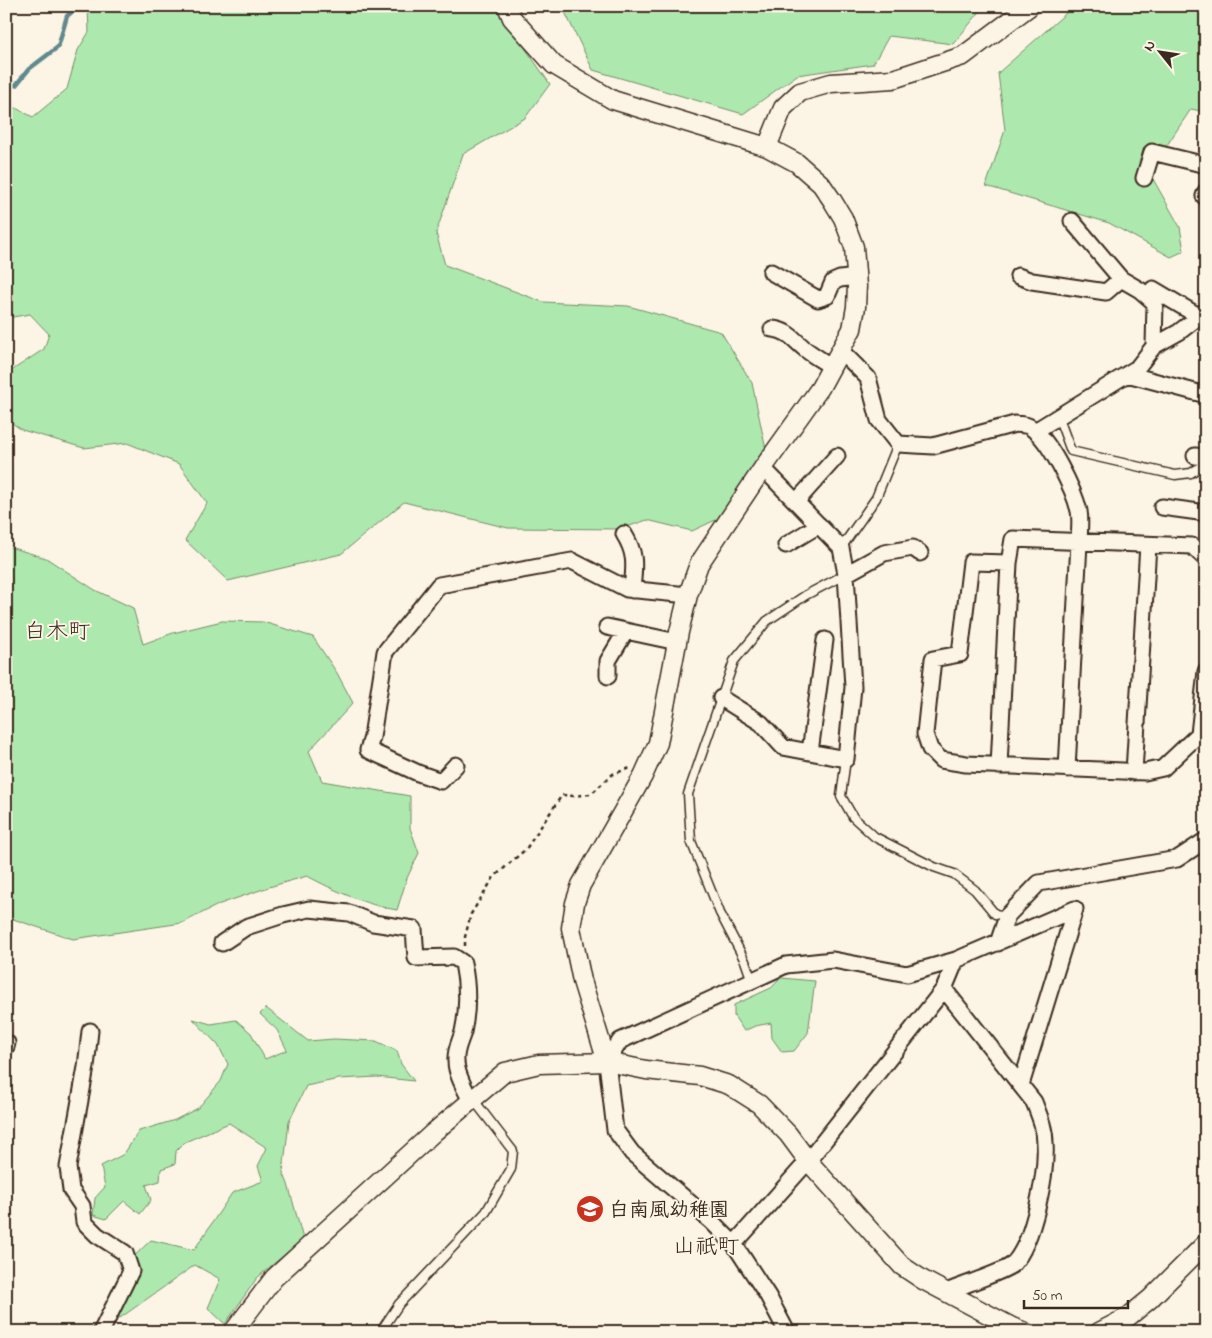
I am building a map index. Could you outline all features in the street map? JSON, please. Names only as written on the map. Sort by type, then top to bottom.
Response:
[{"type":"street","points":[[507,6],[512,18],[554,66],[613,100],[767,146],[797,163],[821,184],[843,218],[854,247],[856,307],[852,329],[820,388],[763,468],[699,564],[688,595],[677,642],[658,743],[644,773],[581,885],[575,903],[571,928],[582,981],[607,1062],[615,1130],[632,1153],[711,1221],[734,1244],[768,1296],[788,1332]]},
{"type":"street","points":[[767,146],[784,108],[800,92],[831,83],[893,79],[963,56],[1030,6]]},
{"type":"street","points":[[1144,178],[1152,152],[1206,165]]},
{"type":"street","points":[[1206,191],[1204,196],[1206,198]]},
{"type":"street","points":[[1072,221],[1122,279],[1140,290],[1155,303],[1154,346]]},
{"type":"street","points":[[771,272],[818,299],[827,296],[833,282],[856,277]]},
{"type":"street","points":[[1018,276],[1032,281],[1106,292],[1122,279]]},
{"type":"street","points":[[1035,431],[1137,368],[1154,346],[1179,332],[1203,314],[1153,289]]},
{"type":"street","points":[[772,329],[782,330],[793,336],[805,348],[836,359],[868,378],[879,420],[898,444],[933,446],[1015,424],[1029,426],[1040,435],[1059,464],[1075,499],[1079,513],[1067,769]]},
{"type":"street","points":[[1127,374],[1206,395]]},
{"type":"street","points":[[796,502],[837,456]]},
{"type":"street","points":[[721,698],[761,723],[783,747],[846,759],[853,687],[846,574],[841,548],[763,468]]},
{"type":"street","points":[[1162,507],[1206,513]]},
{"type":"street","points":[[786,545],[819,525]]},
{"type":"street","points":[[624,534],[631,545],[634,558],[632,590]]},
{"type":"street","points":[[999,766],[1008,563],[1013,539],[1192,546],[1204,551]]},
{"type":"street","points":[[1134,772],[1148,545]]},
{"type":"street","points":[[846,574],[884,554],[913,548],[920,553]]},
{"type":"street","points":[[456,765],[441,781],[418,773],[368,750],[372,736],[385,652],[439,585],[572,561],[627,589],[688,595]]},
{"type":"street","points":[[1008,563],[971,562],[960,654],[933,659],[925,734],[930,749],[941,760],[966,764],[1134,772],[1145,772],[1163,768],[1199,734],[1206,671]]},
{"type":"street","points":[[607,626],[677,642]]},
{"type":"street","points":[[608,676],[608,660],[626,631]]},
{"type":"street","points":[[810,752],[825,640]]},
{"type":"street","points":[[998,943],[1006,916],[1040,883],[1177,858],[1206,840]]},
{"type":"street","points":[[607,1062],[620,1042],[786,965],[833,960],[907,974],[956,960],[1075,909],[1021,1085]]},
{"type":"street","points":[[222,943],[246,927],[283,915],[309,910],[348,913],[373,923],[414,929],[416,958],[454,956],[463,963],[468,984],[462,1032],[456,1050],[456,1064],[472,1100]]},
{"type":"street","points":[[734,1244],[808,1161],[944,989],[956,960]]},
{"type":"street","points":[[944,989],[1034,1102],[1042,1122],[1045,1143],[1043,1173],[1037,1207],[1022,1252],[1012,1266],[946,1292]]},
{"type":"street","points":[[90,1032],[86,1066],[68,1167],[71,1190],[82,1206],[84,1222],[96,1235],[125,1253],[131,1271],[101,1332]]},
{"type":"street","points":[[234,1332],[274,1278],[434,1132],[505,1072],[539,1064],[607,1062],[646,1070],[700,1076],[730,1085],[759,1104],[788,1134],[808,1161],[902,1266],[922,1280],[1016,1330]]},
{"type":"street","points":[[1099,1332],[1128,1317],[1150,1299],[1206,1243]]},
{"type":"lane","points":[[1058,416],[1071,451],[1175,475],[1191,473],[1202,459]]},
{"type":"lane","points":[[841,548],[876,498],[898,444]]},
{"type":"lane","points":[[752,981],[745,961],[720,912],[691,841],[688,794],[734,661],[767,621],[806,595],[846,574]]},
{"type":"lane","points":[[846,759],[841,796],[853,817],[875,838],[934,867],[954,874],[975,890],[995,914],[1006,916]]},
{"type":"lane","points":[[384,1332],[383,1328],[399,1304],[486,1212],[511,1169],[513,1151],[472,1100]]},
{"type":"path","points":[[463,963],[465,937],[471,914],[494,877],[526,849],[562,795],[591,794],[613,774],[629,768],[635,768],[644,773]]},
{"type":"green space","points":[[89,6],[496,6],[550,84],[525,118],[463,154],[436,233],[445,265],[543,302],[628,306],[721,332],[752,383],[766,450],[722,517],[692,531],[647,520],[621,529],[508,528],[404,502],[341,554],[228,581],[185,540],[207,503],[179,464],[127,443],[84,448],[22,430],[6,419],[6,371],[11,371],[44,349],[49,334],[30,314],[13,317],[6,316],[6,103],[33,117],[67,89],[78,50],[89,32]]},
{"type":"green space","points":[[562,6],[982,6],[983,8],[953,44],[889,36],[873,64],[797,75],[743,114],[593,70]]},
{"type":"green space","points":[[1074,6],[1206,6],[1206,112],[1191,109],[1149,172],[1180,227],[1184,251],[1171,257],[1109,223],[986,186],[1005,130],[998,73]]},
{"type":"green space","points":[[6,546],[46,558],[95,590],[133,608],[143,644],[173,633],[222,621],[263,622],[313,637],[337,673],[353,703],[309,751],[322,781],[410,796],[410,828],[419,853],[407,878],[397,910],[362,901],[307,876],[220,904],[182,923],[73,939],[13,919],[6,914]]},
{"type":"green space","points":[[781,978],[815,981],[808,1033],[794,1051],[782,1052],[772,1038],[771,1023],[755,1026],[744,1031],[734,1016],[734,1005],[771,988]]},
{"type":"green space","points":[[266,1008],[308,1041],[334,1039],[376,1041],[397,1051],[401,1064],[414,1081],[377,1077],[339,1079],[306,1086],[289,1122],[283,1172],[303,1239],[257,1278],[225,1324],[208,1308],[220,1279],[195,1265],[120,1318],[116,1312],[123,1267],[151,1240],[194,1250],[232,1193],[263,1181],[258,1166],[267,1148],[229,1123],[185,1142],[176,1151],[175,1164],[161,1169],[160,1181],[146,1185],[151,1200],[140,1214],[124,1201],[106,1219],[93,1215],[95,1198],[105,1187],[101,1166],[124,1154],[139,1131],[175,1120],[198,1108],[221,1081],[228,1064],[218,1045],[193,1019],[211,1024],[236,1020],[251,1033],[265,1059],[287,1050],[277,1030],[260,1014]]},
{"type":"waterway","points":[[6,86],[16,85],[29,69],[58,47],[67,16],[79,6]]},
{"type":"place","name":"白南風幼稚園","points":[[590,1209]]},
{"type":"district","name":"白木町","points":[[57,630]]},
{"type":"district","name":"山祇町","points":[[706,1245]]}]
